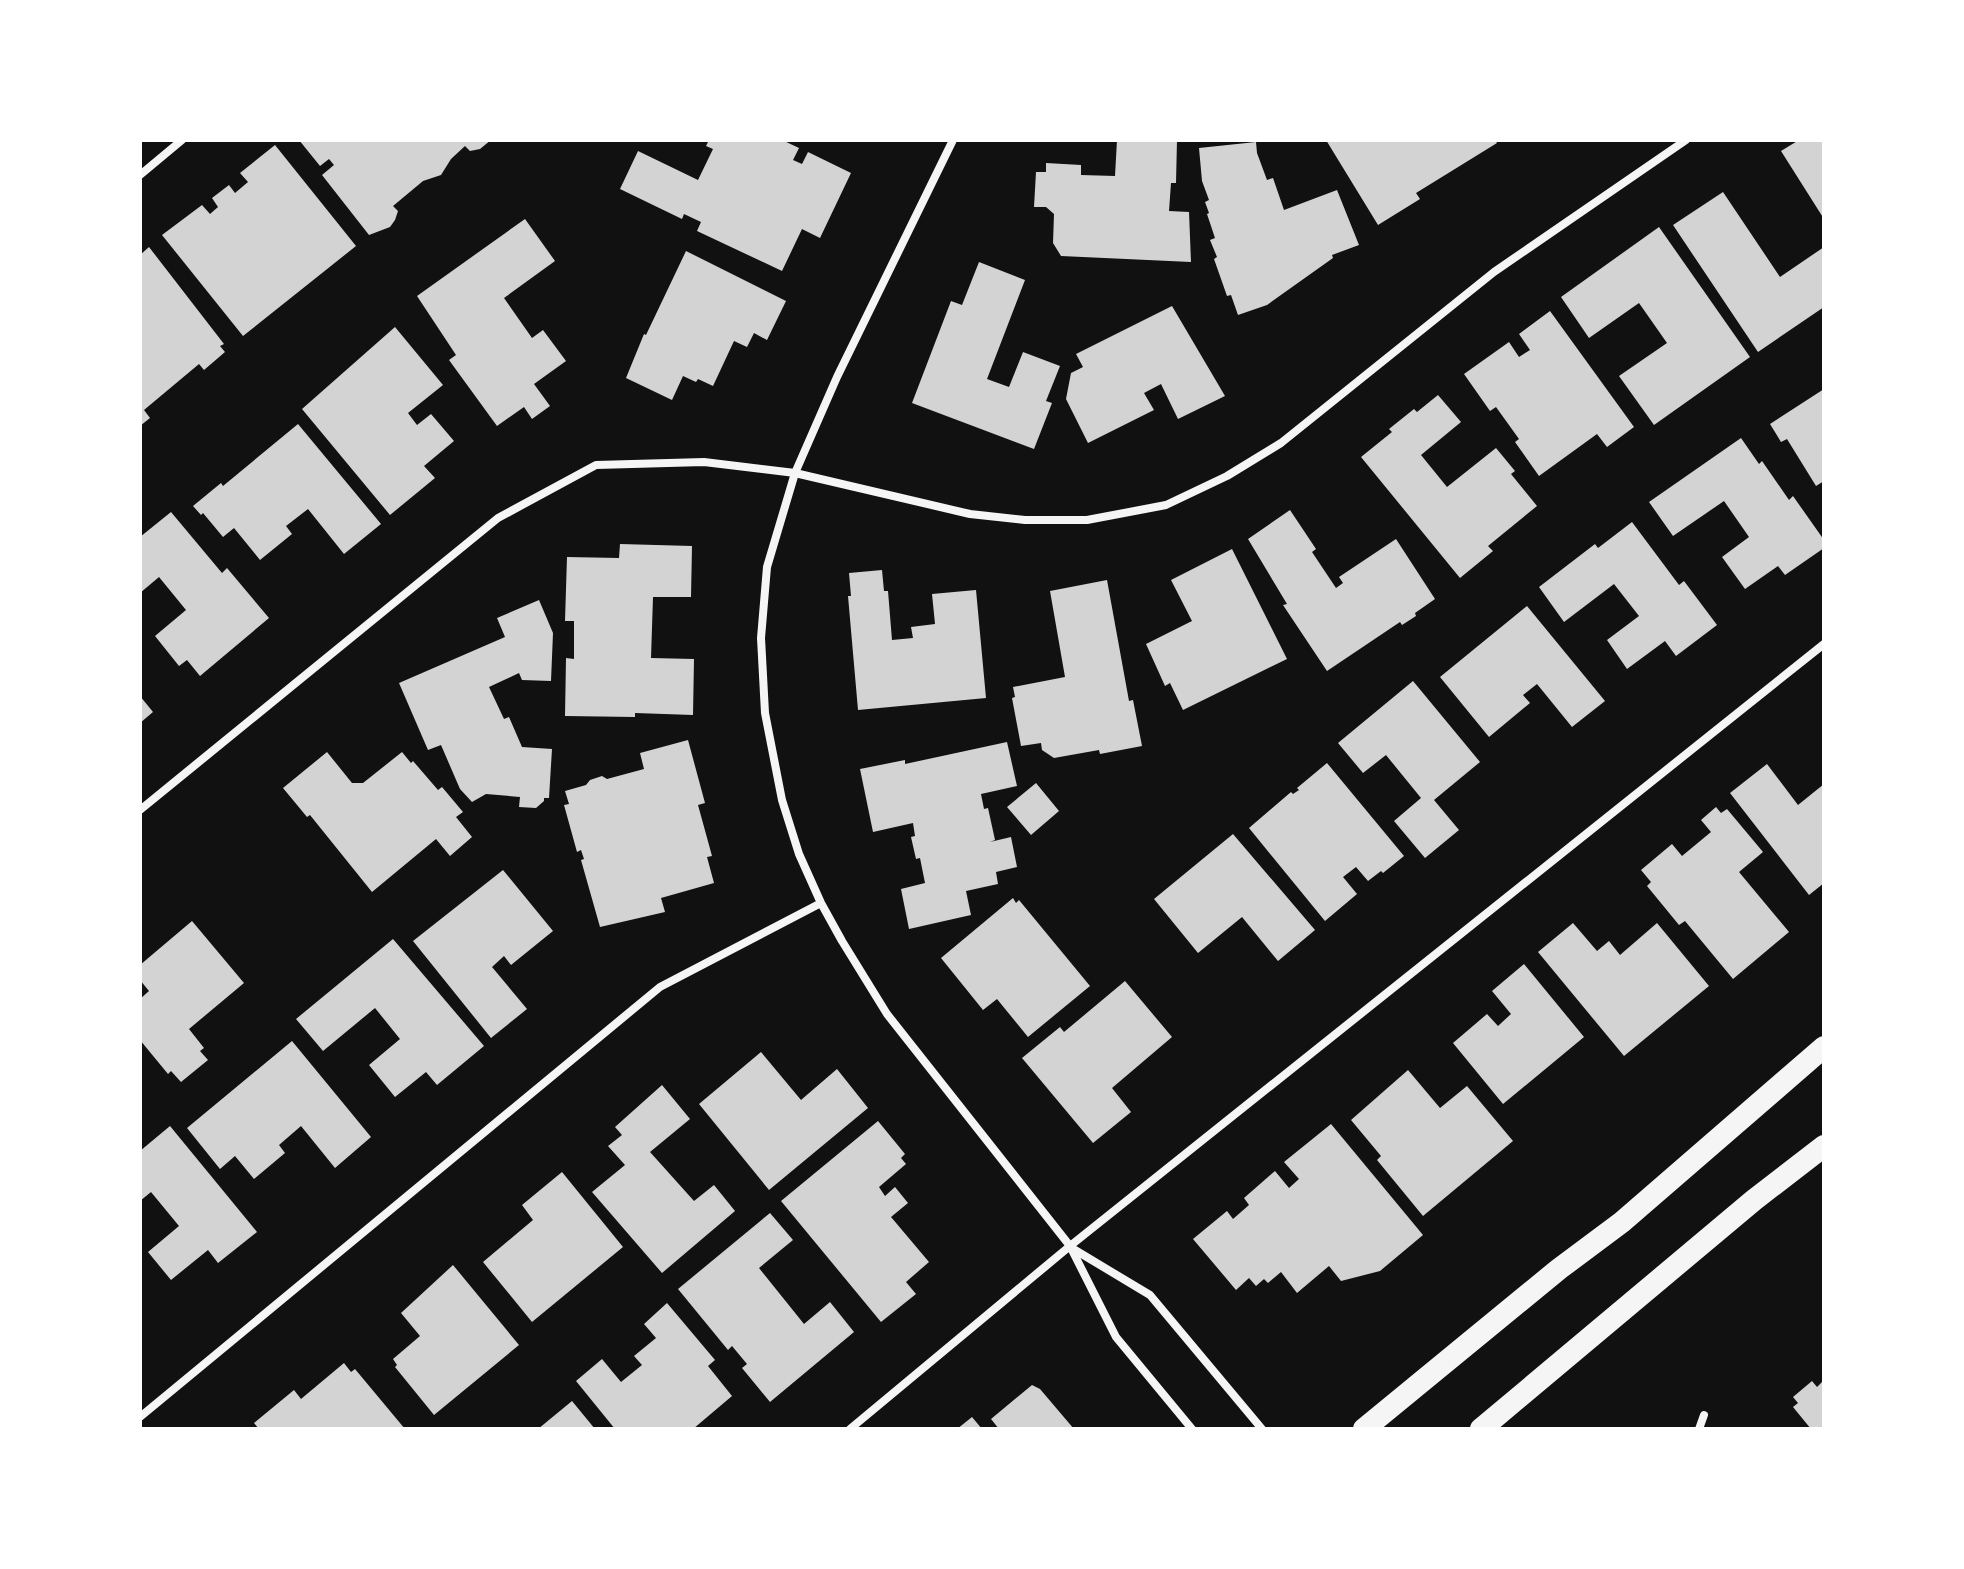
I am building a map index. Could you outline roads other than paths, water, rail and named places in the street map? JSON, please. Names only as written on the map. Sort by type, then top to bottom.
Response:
[{"type":"highway","points":[[1364,1429],[1559,1269],[1622,1222],[1824,1047]]},
{"type":"highway","points":[[1481,1429],[1754,1200],[1824,1146]]},
{"type":"street","points":[[140,175],[182,140]]},
{"type":"street","points":[[953,140],[837,377],[795,473],[767,567],[761,638],[765,713],[782,800],[799,854],[821,903],[887,1014],[1070,1246],[1116,1337],[1192,1429]]},
{"type":"street","points":[[140,810],[498,518],[596,465],[704,462],[795,473],[970,514],[1025,520],[1087,520],[1166,505],[1227,476],[1281,443],[1494,272],[1686,140]]},
{"type":"street","points":[[850,1429],[1070,1246],[1824,644]]},
{"type":"street","points":[[140,1417],[660,987],[821,903]]},
{"type":"street","points":[[1070,1246],[1150,1295],[1262,1429]]},
{"type":"street","points":[[1699,1429],[1704,1415]]}]
